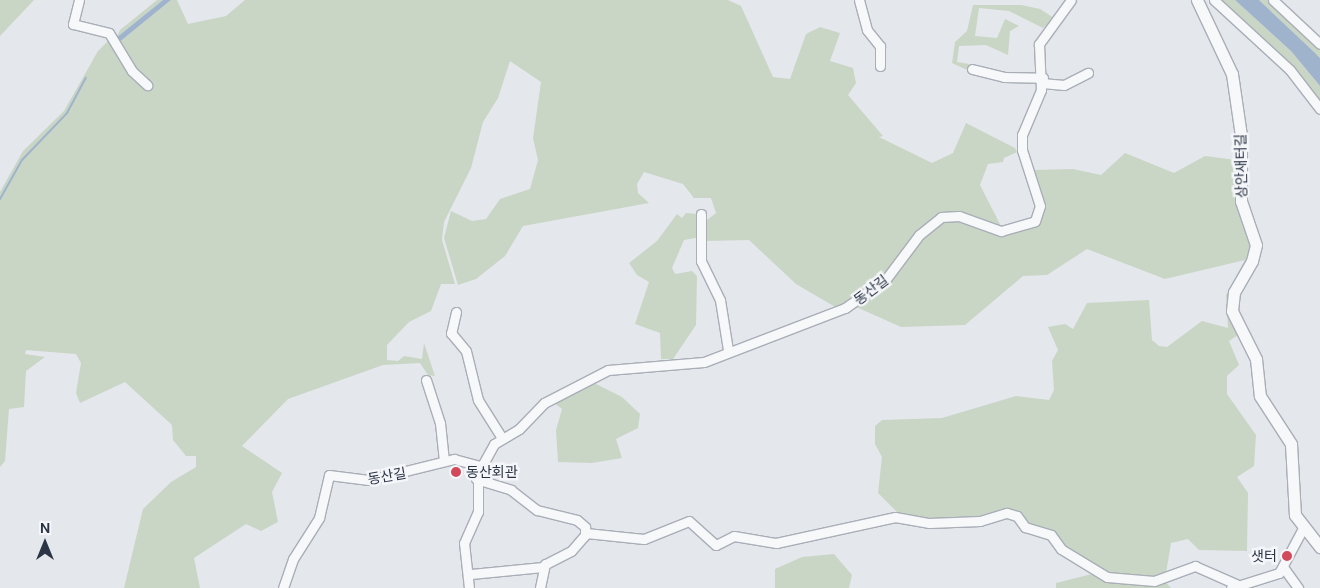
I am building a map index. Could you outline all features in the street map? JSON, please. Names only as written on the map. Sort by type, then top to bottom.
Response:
[{"type":"street","points":[[79,0],[73,24],[109,33],[132,71],[146,85]]},
{"type":"street","points":[[859,0],[866,30],[880,46],[880,66]]},
{"type":"street","name":"동산길","points":[[470,588],[471,574],[464,543],[478,512],[476,479],[480,466],[502,438],[518,429],[544,402],[604,372],[652,363],[699,363],[728,350],[855,302],[893,273],[919,235],[941,217],[959,216],[1001,231],[1035,221],[1040,206],[1022,140],[1042,80],[1039,44],[1071,0]]},
{"type":"street","name":"상안새터길","points":[[1197,0],[1232,74],[1241,136],[1240,201],[1256,245],[1252,261],[1234,292],[1232,312],[1256,359],[1260,396],[1291,444],[1294,506],[1303,528],[1320,547]]},
{"type":"street","points":[[1214,0],[1290,70],[1320,108]]},
{"type":"street","points":[[1273,0],[1320,44]]},
{"type":"street","points":[[972,69],[995,76],[1042,80],[1064,85],[1088,73]]},
{"type":"street","points":[[701,214],[701,261],[720,300],[728,350]]},
{"type":"street","points":[[456,312],[450,333],[466,351],[478,400],[502,438]]},
{"type":"street","points":[[426,380],[440,423],[444,461]]},
{"type":"street","name":"동산길","points":[[283,588],[293,559],[319,518],[330,475],[369,480],[444,461],[461,459],[480,466]]},
{"type":"street","points":[[476,479],[511,490],[541,512],[577,520],[586,533],[644,539],[689,521],[716,545],[734,536],[776,543],[895,517],[929,523],[980,521],[1010,513],[1025,527],[1051,535],[1061,549],[1107,577],[1154,581],[1195,566],[1233,586],[1275,575],[1283,567],[1303,528]]},
{"type":"street","points":[[540,588],[543,567],[555,555],[571,551],[586,533]]},
{"type":"street","points":[[471,574],[543,567]]},
{"type":"street","points":[[1283,567],[1298,588]]},
{"type":"green space","points":[[0,0],[34,0],[0,36]]},
{"type":"green space","points":[[157,0],[163,0],[116,38],[120,30]]},
{"type":"green space","points":[[171,0],[177,0],[188,24],[226,16],[245,0],[728,0],[741,6],[773,77],[790,79],[806,34],[820,27],[840,33],[830,61],[853,68],[856,83],[848,95],[883,136],[879,137],[932,163],[953,153],[966,123],[1015,148],[1017,152],[1004,158],[1003,162],[988,164],[980,185],[1005,234],[1029,228],[1042,218],[1043,207],[1033,170],[1073,169],[1101,175],[1125,153],[1174,173],[1205,156],[1236,160],[1235,201],[1252,245],[1229,316],[1238,335],[1229,341],[1239,365],[1227,376],[1227,394],[1256,435],[1254,466],[1237,477],[1248,493],[1247,551],[1199,550],[1188,539],[1171,543],[1166,573],[1158,578],[1115,577],[1030,527],[1019,515],[936,520],[900,515],[878,493],[882,457],[875,444],[875,426],[882,420],[942,418],[1016,396],[1049,400],[1054,390],[1052,361],[1058,350],[1048,327],[1065,324],[1073,329],[1087,303],[1149,300],[1152,340],[1159,346],[1167,347],[1202,321],[1228,328],[1226,295],[1245,260],[1165,279],[1087,249],[1047,275],[1023,276],[965,325],[901,327],[854,306],[837,308],[796,284],[749,240],[705,241],[707,220],[716,213],[711,198],[694,198],[683,184],[644,172],[637,184],[638,193],[649,203],[523,226],[505,256],[476,279],[458,285],[444,238],[451,211],[472,221],[486,219],[500,199],[530,189],[538,160],[533,138],[541,82],[510,61],[498,98],[483,122],[471,168],[444,222],[442,240],[455,284],[441,284],[431,311],[409,322],[387,345],[387,360],[398,361],[404,356],[422,359],[424,343],[435,376],[428,375],[420,363],[383,365],[288,399],[242,446],[282,473],[272,492],[278,522],[261,531],[246,524],[194,558],[200,588],[124,588],[143,509],[171,482],[196,467],[196,456],[186,456],[173,440],[172,425],[125,382],[80,403],[76,393],[81,363],[76,354],[26,350],[25,354],[45,357],[26,371],[24,407],[9,409],[5,461],[0,467],[0,192],[23,151],[64,111],[98,51],[111,38],[117,44]]},
{"type":"green space","points":[[1216,0],[1235,0],[1291,51],[1320,86],[1320,106]]},
{"type":"green space","points":[[1259,0],[1270,0],[1320,47],[1320,58]]},
{"type":"green space","points":[[973,5],[1021,5],[1040,9],[1054,18],[1043,28],[1009,11],[979,8],[975,36],[997,38],[1005,19],[1019,26],[1010,31],[1008,55],[986,45],[959,46],[957,62],[969,64],[967,70],[952,63],[955,42],[967,31]]},
{"type":"green space","points":[[686,213],[697,214],[701,237],[684,240],[672,268],[675,274],[692,271],[697,276],[696,325],[673,359],[661,359],[660,333],[635,324],[649,282],[637,275],[629,263],[657,241],[677,214],[682,218]]},
{"type":"green space","points":[[594,383],[622,397],[640,414],[638,428],[616,439],[622,458],[592,463],[558,462],[556,430],[562,409],[553,402]]},
{"type":"green space","points":[[834,554],[852,575],[849,588],[775,588],[775,569],[802,557]]},
{"type":"green space","points":[[1096,573],[1163,579],[1171,588],[1056,588],[1056,583]]},
{"type":"water","points":[[163,0],[171,0],[117,44],[116,38]]},
{"type":"water","points":[[1235,0],[1259,0],[1320,58],[1320,86],[1291,51]]},
{"type":"waterway","points":[[0,199],[22,160],[67,113],[86,78]]},
{"type":"place","name":"동산회관","points":[[456,472]]},
{"type":"place","name":"샛터","points":[[1287,556]]}]
